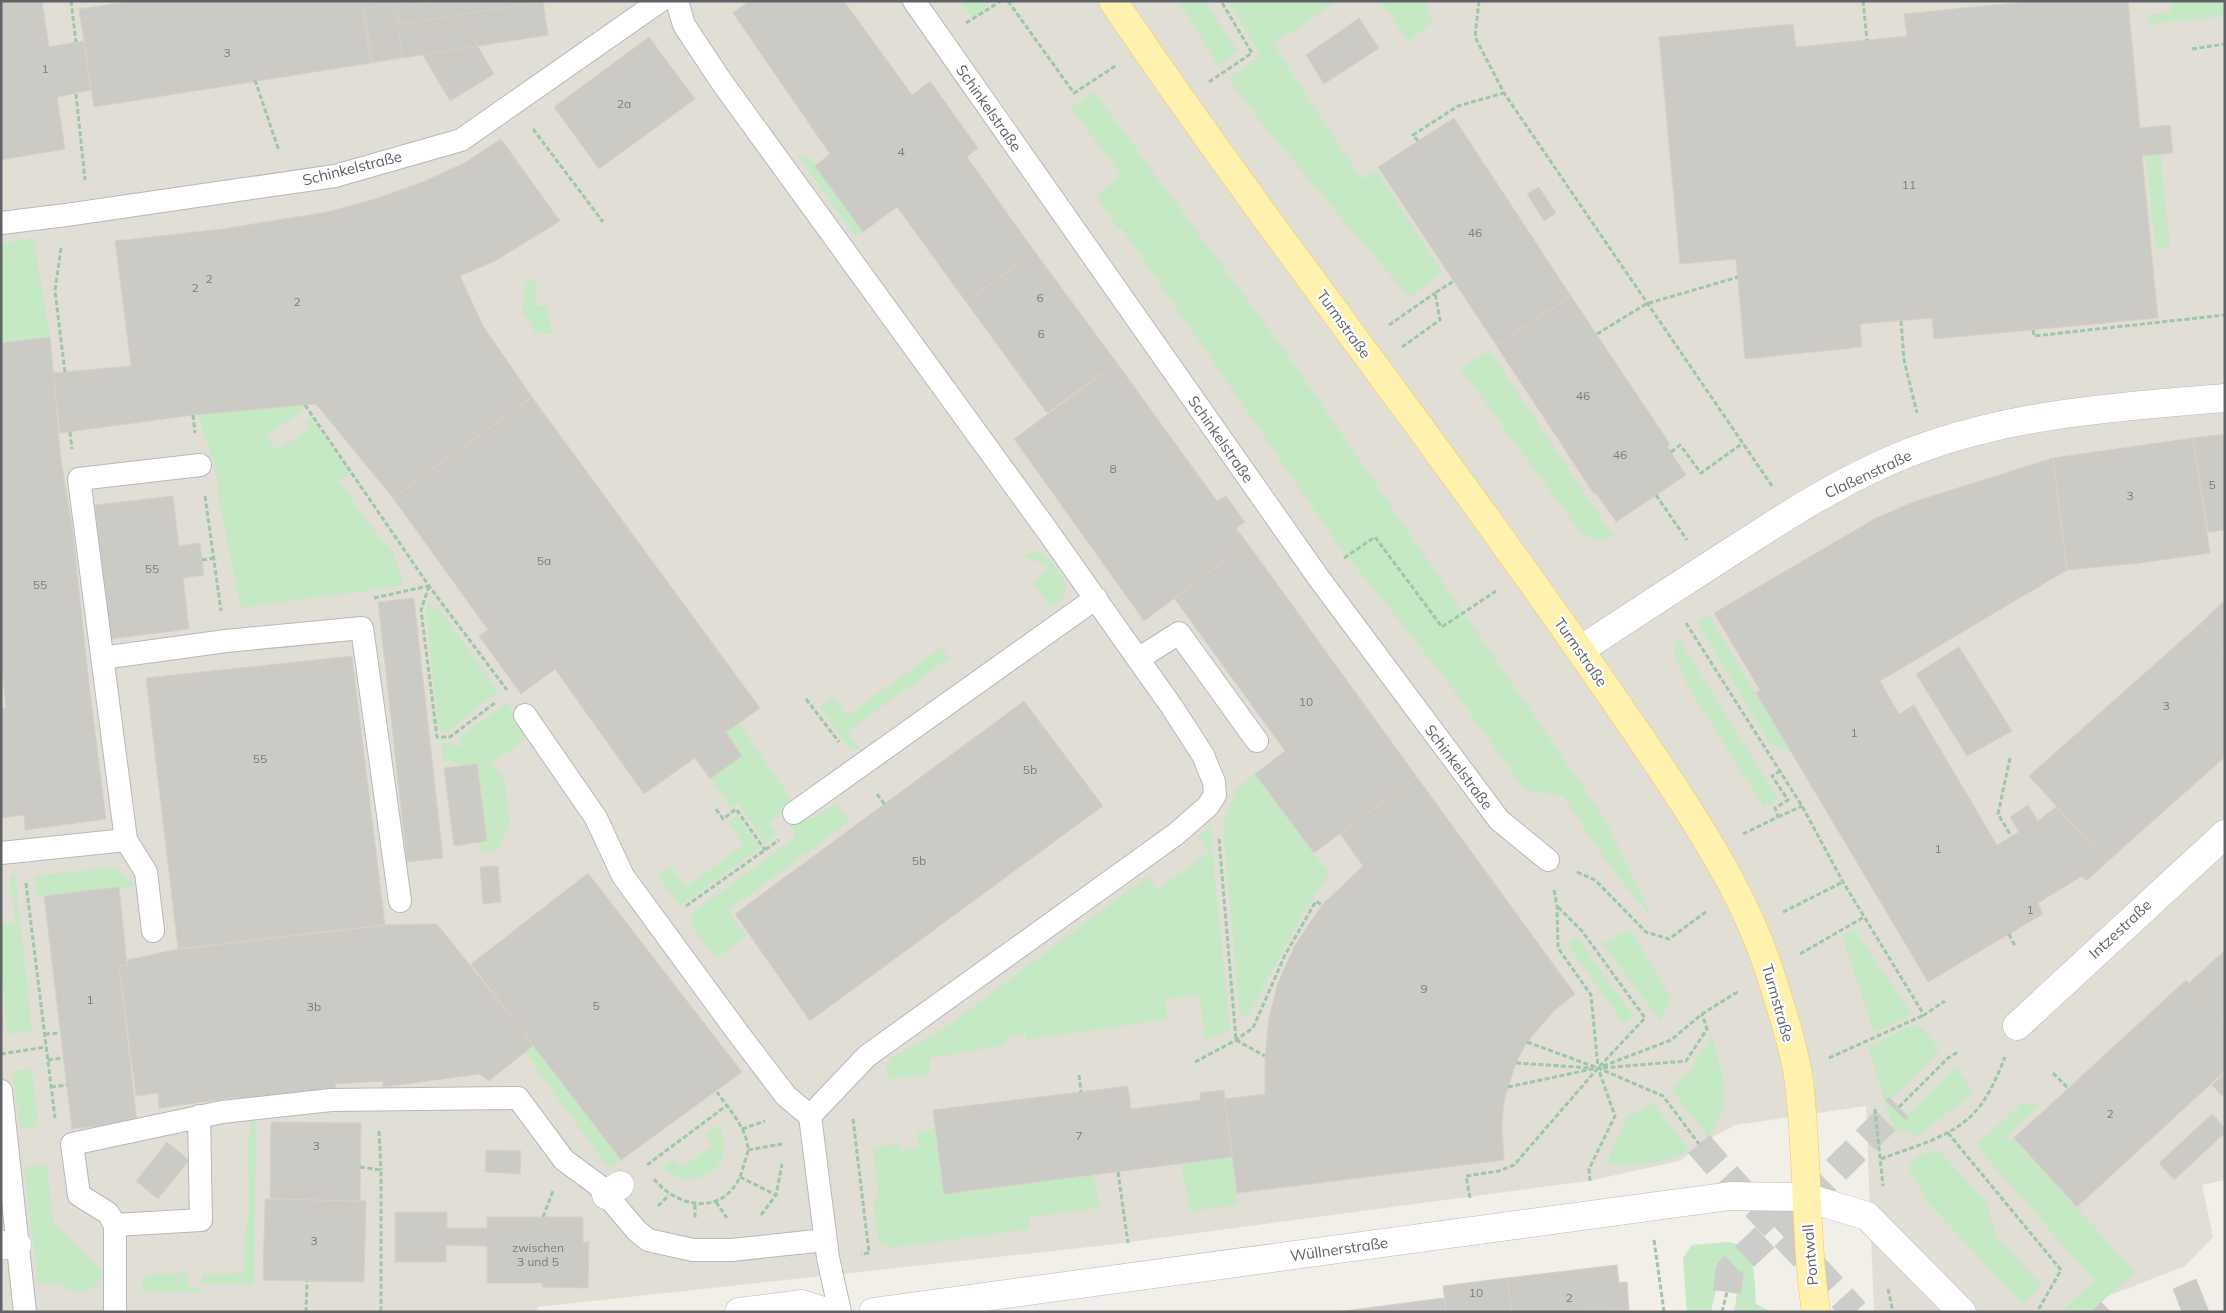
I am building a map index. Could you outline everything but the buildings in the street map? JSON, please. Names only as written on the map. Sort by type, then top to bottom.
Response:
[{"type":"main road","name":"Turmstraße","points":[[1113,1],[1181,101],[1525,571],[1713,848],[1753,927],[1770,972],[1797,1073],[1803,1124],[1805,1197]]},
{"type":"main road","name":"Pontwall","points":[[1805,1197],[1816,1312]]},
{"type":"street","name":"Claßenstraße","points":[[1580,650],[1791,513],[1896,458],[1945,441],[2024,420],[2111,407],[2225,398]]},
{"type":"street","name":"Intzestraße","points":[[2017,1026],[2225,834]]},
{"type":"street","name":"Wüllnerstraße","points":[[873,1312],[1730,1196],[1805,1197]]},
{"type":"street","points":[[1805,1197],[1867,1216],[1962,1312]]},
{"type":"street","points":[[739,1312],[802,1304],[826,1312]]},
{"type":"lane","name":"Schinkelstraße","points":[[1,223],[66,216],[335,176],[461,140],[660,1]]},
{"type":"lane","points":[[677,1],[684,25],[736,103],[1096,598],[1203,755],[1214,782],[1215,795],[1208,806],[1176,834],[867,1056],[810,1116]]},
{"type":"lane","name":"Schinkelstraße","points":[[914,1],[1324,584],[1499,820],[1548,860]]},
{"type":"lane","points":[[153,932],[146,872],[126,840],[79,479],[200,465]]},
{"type":"lane","points":[[794,813],[1096,598]]},
{"type":"lane","points":[[102,658],[226,641],[362,628],[400,901]]},
{"type":"lane","points":[[1138,659],[1179,633],[1257,742]]},
{"type":"lane","points":[[525,715],[596,818],[623,876],[786,1096],[810,1116],[826,1249],[840,1312]]},
{"type":"lane","points":[[1,853],[126,840]]},
{"type":"lane","points":[[1,1091],[9,1245],[25,1312]]},
{"type":"lane","points":[[115,1312],[115,1225],[108,1213],[79,1195],[72,1144],[222,1112],[331,1100],[518,1098],[564,1160],[598,1185],[613,1190],[637,1232],[648,1240],[693,1250],[826,1249]]},
{"type":"lane","points":[[115,1225],[201,1220],[199,1116]]},
{"type":"path","points":[[70,1],[76,42]]},
{"type":"path","points":[[941,40],[1001,1]]},
{"type":"path","points":[[1008,1],[1074,93],[1089,84]]},
{"type":"path","points":[[1221,1],[1252,53],[1228,69]]},
{"type":"path","points":[[1479,1],[1475,37],[1504,93],[1646,304],[1791,513]]},
{"type":"path","points":[[1863,1],[1867,40]]},
{"type":"path","points":[[2192,49],[2225,44]]},
{"type":"path","points":[[255,80],[289,183]]},
{"type":"path","points":[[1418,141],[1413,134],[1458,106],[1504,93]]},
{"type":"path","points":[[76,94],[88,212]]},
{"type":"path","points":[[540,139],[603,222]]},
{"type":"path","points":[[65,372],[55,291],[66,216]]},
{"type":"path","points":[[1597,334],[1646,304],[1738,277]]},
{"type":"path","points":[[1367,356],[1436,293],[1454,281]]},
{"type":"path","points":[[1367,356],[1440,320],[1436,293]]},
{"type":"path","points":[[2033,330],[2034,336],[2225,315]]},
{"type":"path","points":[[1901,320],[1907,374]]},
{"type":"path","points":[[305,405],[429,586],[509,692],[450,737],[437,737],[421,610],[429,586]]},
{"type":"path","points":[[193,415],[226,641]]},
{"type":"path","points":[[70,432],[71,448]]},
{"type":"path","points":[[1671,452],[1680,445],[1701,473],[1743,443]]},
{"type":"path","points":[[1656,495],[1706,568]]},
{"type":"path","points":[[1351,552],[1375,537],[1442,627],[1463,613]]},
{"type":"path","points":[[202,560],[214,558]]},
{"type":"path","points":[[390,595],[429,586]]},
{"type":"path","points":[[1667,593],[1802,806],[1843,882],[1924,1015]]},
{"type":"path","points":[[2010,758],[1998,814],[2011,836]]},
{"type":"path","points":[[1778,817],[1774,808],[1788,800],[1772,776],[1780,771]]},
{"type":"path","points":[[1713,848],[1802,806]]},
{"type":"path","points":[[659,926],[765,850],[736,809],[723,819],[716,809]]},
{"type":"path","points":[[1218,833],[1236,1040]]},
{"type":"path","points":[[26,880],[56,1126]]},
{"type":"path","points":[[1595,880],[1646,932],[1669,939],[1735,890]]},
{"type":"path","points":[[1753,927],[1843,882]]},
{"type":"path","points":[[1195,1062],[1236,1040],[1253,1028],[1285,955],[1316,901],[1322,905]]},
{"type":"path","points":[[1466,1176],[1499,1171],[1514,1164],[1598,1068],[1645,1018],[1582,931],[1557,906],[1558,948],[1591,995],[1598,1068],[1615,1116],[1589,1170],[1592,1214]]},
{"type":"path","points":[[1516,1063],[1598,1068],[1671,1040],[1702,1014],[1864,916]]},
{"type":"path","points":[[2009,934],[2015,946]]},
{"type":"path","points":[[1797,1073],[1924,1015],[1945,1001]]},
{"type":"path","points":[[1508,1087],[1598,1068],[1686,1061],[1707,1029],[1702,1014]]},
{"type":"path","points":[[1875,1109],[1881,1159],[1948,1132],[1972,1116],[1991,1089],[2017,1026]]},
{"type":"path","points":[[45,1034],[60,1033]]},
{"type":"path","points":[[1236,1040],[1265,1056]]},
{"type":"path","points":[[1527,1042],[1598,1068],[1663,1096],[1699,1144]]},
{"type":"path","points":[[1,1054],[46,1047]]},
{"type":"path","points":[[1899,1107],[1948,1058],[1958,1052]]},
{"type":"path","points":[[48,1060],[64,1058]]},
{"type":"path","points":[[2053,1073],[2068,1088]]},
{"type":"path","points":[[1079,1075],[1081,1092]]},
{"type":"path","points":[[51,1087],[67,1085]]},
{"type":"path","points":[[826,1249],[869,1253],[852,1109],[835,1089]]},
{"type":"path","points":[[717,1092],[742,1129],[748,1150],[740,1178],[731,1191],[716,1202],[695,1205],[668,1195],[645,1166],[726,1106]]},
{"type":"path","points":[[742,1129],[758,1123]]},
{"type":"path","points":[[1948,1132],[2061,1270],[2038,1312]]},
{"type":"path","points":[[380,1142],[381,1312]]},
{"type":"path","points":[[748,1150],[782,1144],[782,1153]]},
{"type":"path","points":[[756,1222],[776,1195],[782,1172],[782,1163]]},
{"type":"path","points":[[360,1167],[381,1170]]},
{"type":"path","points":[[1118,1172],[1132,1276]]},
{"type":"path","points":[[740,1178],[776,1195]]},
{"type":"path","points":[[659,1205],[668,1195]]},
{"type":"path","points":[[695,1205],[695,1216]]},
{"type":"path","points":[[1650,1208],[1664,1312]]},
{"type":"path","points":[[306,1312],[307,1281]]},
{"type":"path","points":[[1888,1289],[1893,1312]]},
{"type":"path","points":[[1722,1312],[1727,1292]]},
{"type":"shaded area","points":[[1,1],[2225,1],[2225,1180],[2202,1185],[2213,1237],[2185,1266],[2113,1294],[2110,1291],[2071,1312],[1874,1312],[1866,1106],[1735,1125],[1709,1139],[1680,1161],[1588,1181],[1107,1245],[538,1307],[537,1312],[1,1312]]},
{"type":"green space","points":[[960,1],[990,1],[982,12],[970,16]]},
{"type":"green space","points":[[1179,1],[1207,1],[1207,5],[1238,51],[1218,66]]},
{"type":"green space","points":[[1228,1],[1337,1],[1273,44],[1361,179],[1377,171],[1443,273],[1409,297],[1271,135],[1228,79],[1260,55]]},
{"type":"green space","points":[[1380,1],[1424,1],[1433,21],[1408,42]]},
{"type":"green space","points":[[2170,1],[2225,1],[2225,16],[2150,24],[2148,15],[2171,12]]},
{"type":"green space","points":[[1094,92],[1280,344],[1606,821],[1654,921],[1611,868],[1563,796],[1525,790],[1441,673],[1337,543],[1121,227],[1118,229],[1096,196],[1121,174],[1070,108]]},
{"type":"green space","points":[[805,153],[863,232],[855,236],[799,158]]},
{"type":"green space","points":[[2160,155],[2170,246],[2156,250],[2146,156]]},
{"type":"green space","points":[[34,238],[50,337],[1,343],[1,244]]},
{"type":"green space","points":[[537,279],[536,306],[547,306],[552,334],[535,332],[522,311],[525,284]]},
{"type":"green space","points":[[1489,350],[1613,536],[1603,540],[1595,540],[1578,529],[1461,369]]},
{"type":"green space","points":[[302,405],[303,410],[266,436],[277,451],[310,428],[306,422],[312,418],[350,474],[338,481],[379,537],[392,549],[403,581],[400,586],[241,608],[219,501],[216,472],[198,415]]},
{"type":"green space","points":[[1031,552],[1041,552],[1046,556],[1066,586],[1064,595],[1051,607],[1031,584],[1052,568],[1024,556]]},
{"type":"green space","points":[[428,602],[434,610],[438,607],[498,691],[447,732],[441,731],[438,727],[426,611]]},
{"type":"green space","points":[[1712,614],[1711,619],[1790,751],[1771,745],[1697,622]]},
{"type":"green space","points":[[1677,636],[1778,799],[1764,808],[1687,684],[1675,655],[1674,648]]},
{"type":"green space","points":[[942,647],[949,658],[847,732],[858,748],[851,751],[820,707],[834,697],[847,716]]},
{"type":"green space","points":[[507,703],[531,734],[491,764],[504,778],[510,822],[498,849],[481,852],[479,842],[487,841],[477,764],[459,766],[452,760],[443,761],[441,743],[452,743],[456,748],[462,744],[458,738]]},
{"type":"green space","points":[[739,723],[794,804],[772,821],[771,826],[777,834],[765,843],[738,803],[731,808],[710,779],[742,756],[726,732]]},
{"type":"green space","points":[[1255,774],[1313,853],[1330,872],[1306,908],[1248,1015],[1240,1016],[1223,825],[1236,789]]},
{"type":"green space","points":[[836,803],[849,822],[728,910],[746,936],[716,959],[689,922],[692,913],[793,839],[795,833],[789,825],[806,815],[810,820]]},
{"type":"green space","points":[[737,816],[760,848],[680,906],[657,875],[670,866],[686,887],[744,845],[728,822]]},
{"type":"green space","points":[[1210,826],[1230,1030],[1205,1040],[1199,995],[1165,999],[1167,1019],[1027,1040],[1026,1034],[1006,1037],[1006,1045],[930,1058],[930,1074],[890,1079],[886,1067],[890,1058],[939,1032],[1148,876],[1157,890],[1209,852],[1199,836]]},
{"type":"green space","points":[[115,867],[136,886],[36,897],[35,876]]},
{"type":"green space","points":[[15,873],[32,1031],[8,1034],[1,968],[1,924],[15,922],[10,875]]},
{"type":"green space","points":[[1854,929],[1913,1015],[1874,1032],[1842,936]]},
{"type":"green space","points":[[1630,930],[1672,999],[1660,1020],[1602,943]]},
{"type":"green space","points":[[1576,936],[1634,1017],[1624,1024],[1566,943]]},
{"type":"green space","points":[[1915,1024],[1922,1028],[1940,1050],[1891,1099],[1907,1115],[1955,1067],[1974,1093],[1917,1136],[1893,1128],[1868,1046]]},
{"type":"green space","points":[[1712,1036],[1722,1074],[1725,1097],[1721,1113],[1708,1137],[1672,1090],[1692,1067]]},
{"type":"green space","points":[[534,1045],[621,1160],[609,1169],[525,1053]]},
{"type":"green space","points":[[32,1069],[39,1126],[20,1129],[12,1071]]},
{"type":"green space","points":[[1653,1103],[1689,1150],[1681,1155],[1649,1164],[1616,1165],[1607,1163],[1626,1119]]},
{"type":"green space","points":[[2022,1103],[2041,1104],[2006,1138],[2010,1142],[2014,1138],[2135,1272],[2091,1312],[2061,1312],[2094,1280],[1976,1146]]},
{"type":"green space","points":[[252,1118],[256,1118],[253,1284],[202,1284],[202,1274],[244,1273],[244,1240],[249,1208],[248,1141]]},
{"type":"green space","points":[[719,1125],[724,1140],[723,1153],[719,1164],[710,1173],[699,1178],[687,1179],[674,1175],[661,1167],[674,1159],[682,1167],[713,1145],[706,1134]]},
{"type":"green space","points":[[935,1129],[944,1194],[1094,1175],[1100,1208],[1029,1217],[1030,1229],[889,1248],[878,1242],[873,1200],[879,1198],[872,1147],[899,1144],[900,1151],[919,1148],[917,1131]]},
{"type":"green space","points":[[1938,1150],[1986,1201],[1997,1238],[2042,1285],[2022,1303],[1926,1200],[1908,1168],[1921,1155]]},
{"type":"green space","points":[[1232,1157],[1238,1205],[1190,1211],[1181,1164]]},
{"type":"green space","points":[[46,1165],[54,1223],[104,1274],[92,1289],[85,1292],[70,1291],[58,1283],[38,1284],[24,1167]]},
{"type":"green space","points":[[1727,1242],[1737,1244],[1749,1256],[1754,1274],[1756,1304],[1772,1312],[1734,1312],[1737,1294],[1716,1289],[1711,1312],[1687,1312],[1683,1258],[1692,1245]]},
{"type":"green space","points":[[187,1273],[188,1288],[200,1287],[201,1293],[145,1291],[141,1288],[144,1278],[149,1274]]},
{"type":"tunnel","points":[[1727,1292],[1730,1270],[1822,1184],[1899,1107]]},
{"type":"tunnel","points":[[1699,1144],[1855,1312]]}]
